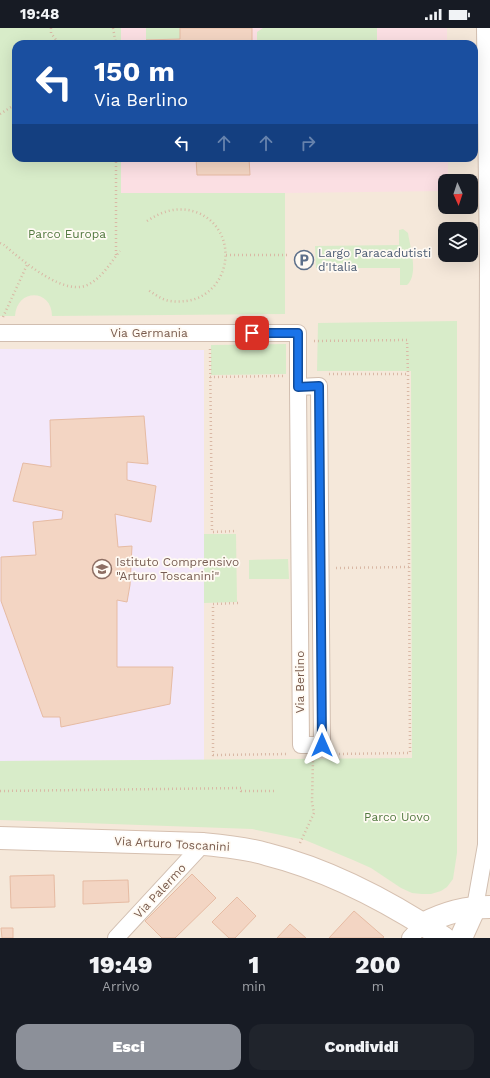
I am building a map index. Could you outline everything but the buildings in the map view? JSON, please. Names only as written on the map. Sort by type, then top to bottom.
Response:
[{"type":"street","points":[[461,938],[483,907],[488,848],[489,264],[485,28]]},
{"type":"street","name":"Via Germania","points":[[1,326],[298,333]]},
{"type":"street","name":"Via Berlino","points":[[293,381],[319,386],[322,745],[301,745],[293,381],[298,333]]},
{"type":"street","name":"Via Arturo Toscanini","points":[[0,838],[203,844],[255,851],[307,866],[337,878],[360,889],[416,931],[444,938]]},
{"type":"street","name":"Via Palermo","points":[[116,938],[203,844]]},
{"type":"street","points":[[416,931],[447,913],[483,907]]},
{"type":"path","points":[[51,28],[51,33],[56,40]]},
{"type":"path","points":[[113,28],[115,40]]},
{"type":"path","points":[[0,114],[12,106]]},
{"type":"path","points":[[116,162],[116,256]]},
{"type":"path","points":[[147,221],[168,210],[191,210],[202,214],[219,230],[224,240],[226,255],[225,268],[218,282],[207,293],[193,300],[177,302],[162,299],[148,290]]},
{"type":"path","points":[[0,243],[27,265],[57,282],[78,288],[91,284],[98,278],[120,251]]},
{"type":"path","points":[[226,255],[288,255]]},
{"type":"path","points":[[1,326],[27,265]]},
{"type":"path","points":[[313,341],[408,340],[410,753],[332,754]]},
{"type":"path","points":[[210,343],[212,532],[237,531]]},
{"type":"path","points":[[328,374],[408,374]]},
{"type":"path","points":[[210,377],[293,381]]},
{"type":"path","points":[[330,568],[409,567]]},
{"type":"path","points":[[238,603],[213,604],[213,755],[292,754]]},
{"type":"path","points":[[300,843],[314,813],[312,802],[313,745]]},
{"type":"path","points":[[0,791],[241,788],[241,791],[276,791]]},
{"type":"shaded area","points":[[0,28],[490,28],[490,938],[0,938]]},
{"type":"shaded area","points":[[121,28],[447,28],[447,40],[121,40]]},
{"type":"shaded area","points":[[121,162],[448,162],[448,174],[438,174],[438,191],[120,193]]},
{"type":"shaded area","name":"Istituto Comprensivo \"Arturo Toscanini\"","points":[[0,349],[204,350],[204,760],[0,761]]},
{"type":"green space","name":"Parco Europa","points":[[0,28],[121,28],[121,40],[12,40],[12,162],[121,162],[121,193],[285,193],[285,314],[52,316],[50,307],[46,301],[41,297],[34,295],[22,300],[17,307],[15,316],[0,316]]},
{"type":"green space","points":[[146,28],[180,28],[180,39],[146,40]]},
{"type":"green space","points":[[263,28],[377,28],[377,40],[257,40],[257,32]]},
{"type":"green space","points":[[403,229],[408,233],[413,260],[411,280],[407,285],[400,285],[400,268],[316,268],[315,246],[399,245],[399,230]]},
{"type":"green space","name":"Parco Uovo","points":[[457,321],[457,853],[453,879],[447,887],[441,891],[431,894],[412,893],[401,888],[371,868],[305,840],[252,829],[0,820],[0,761],[412,758],[411,371],[317,371],[318,323]]},
{"type":"green space","points":[[286,344],[286,374],[211,375],[211,345]]},
{"type":"green space","points":[[204,534],[236,534],[237,602],[204,603]]},
{"type":"green space","points":[[288,559],[289,579],[249,579],[249,560]]},
{"type":"place","name":"Largo Paracadutisti d'Italia","points":[[304,260]]},
{"type":"place","name":"Istituto Comprensivo \"Arturo Toscanini\"","points":[[102,569]]},
{"type":"route","points":[[252,333],[298,333],[298,387],[319,386],[322,745]]}]
